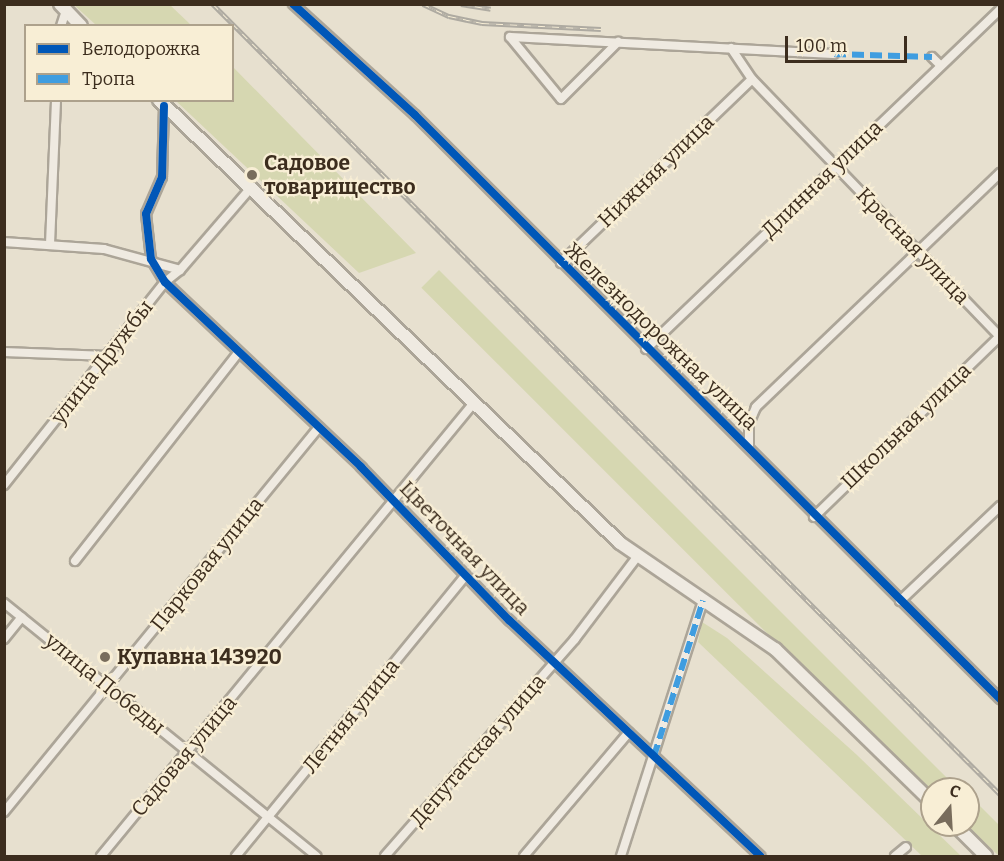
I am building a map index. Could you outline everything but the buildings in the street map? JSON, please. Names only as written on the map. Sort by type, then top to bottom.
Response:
[{"type":"main road","points":[[63,8],[79,24]]},
{"type":"main road","points":[[161,103],[473,404],[637,557],[775,649],[920,790]]},
{"type":"main road","points":[[968,837],[986,856]]},
{"type":"street","name":"Железнодорожная улица","points":[[293,4],[415,115],[646,349],[750,447],[813,517],[999,699]]},
{"type":"street","points":[[61,24],[63,8]]},
{"type":"street","name":"Длинная улица","points":[[646,349],[999,10]]},
{"type":"street","points":[[618,42],[561,99],[510,37],[618,42],[834,54]]},
{"type":"street","name":"Красная улица","points":[[731,48],[752,79],[919,250],[999,336]]},
{"type":"street","points":[[932,57],[940,65]]},
{"type":"street","name":"Нижняя улица","points":[[561,263],[752,79]]},
{"type":"street","points":[[50,244],[56,102]]},
{"type":"street","points":[[152,259],[146,214],[162,177],[161,103]]},
{"type":"street","points":[[750,447],[749,423],[756,407],[999,173]]},
{"type":"street","name":"улица Дружбы","points":[[4,485],[165,282],[180,270],[250,189]]},
{"type":"street","points":[[4,242],[50,244],[152,259],[180,270]]},
{"type":"street","name":"Цветочная улица","points":[[152,259],[165,282],[319,427],[554,663],[760,856]]},
{"type":"street","name":"Школьная улица","points":[[813,517],[999,336]]},
{"type":"street","points":[[4,352],[108,356]]},
{"type":"street","points":[[75,561],[238,353]]},
{"type":"street","name":"Садовая улица","points":[[101,856],[473,404]]},
{"type":"street","name":"Парковая улица","points":[[4,812],[319,427]]},
{"type":"street","points":[[900,601],[999,506]]},
{"type":"street","name":"Депутатская улица","points":[[385,856],[554,663],[637,557]]},
{"type":"street","name":"Летняя улица","points":[[236,856],[465,576]]},
{"type":"street","points":[[621,856],[703,601]]},
{"type":"street","name":"улица Победы","points":[[4,603],[316,856]]},
{"type":"street","points":[[4,639],[22,617]]},
{"type":"street","points":[[524,856],[629,732]]},
{"type":"street","points":[[896,856],[906,848]]},
{"type":"green space","points":[[74,5],[170,5],[190,24],[95,24]]},
{"type":"green space","points":[[234,68],[416,253],[359,273],[177,102],[234,102]]},
{"type":"green space","points":[[439,270],[946,777],[920,777],[920,786],[421,288]]},
{"type":"green space","points":[[702,622],[727,638],[857,755],[920,816],[920,837],[941,837],[961,856],[922,856],[698,642]]},
{"type":"green space","points":[[980,806],[999,825],[999,856],[979,837]]},
{"type":"railway","points":[[213,4],[233,24]]},
{"type":"railway","points":[[423,4],[449,16],[482,23],[601,29]]},
{"type":"railway","points":[[461,4],[491,9]]},
{"type":"railway","points":[[234,25],[1000,794]]},
{"type":"marked path","points":[[834,54],[932,57]]},
{"type":"marked path","points":[[654,756],[703,601]]},
{"type":"cycle path","points":[[293,4],[415,115],[1000,699]]},
{"type":"cycle path","points":[[164,106],[162,177],[146,214],[151,259],[165,282],[361,467],[509,620],[760,856]]},
{"type":"place","name":"Садовое товарищество","points":[[252,175]]},
{"type":"place","name":"Купавна 143920","points":[[105,657]]}]
